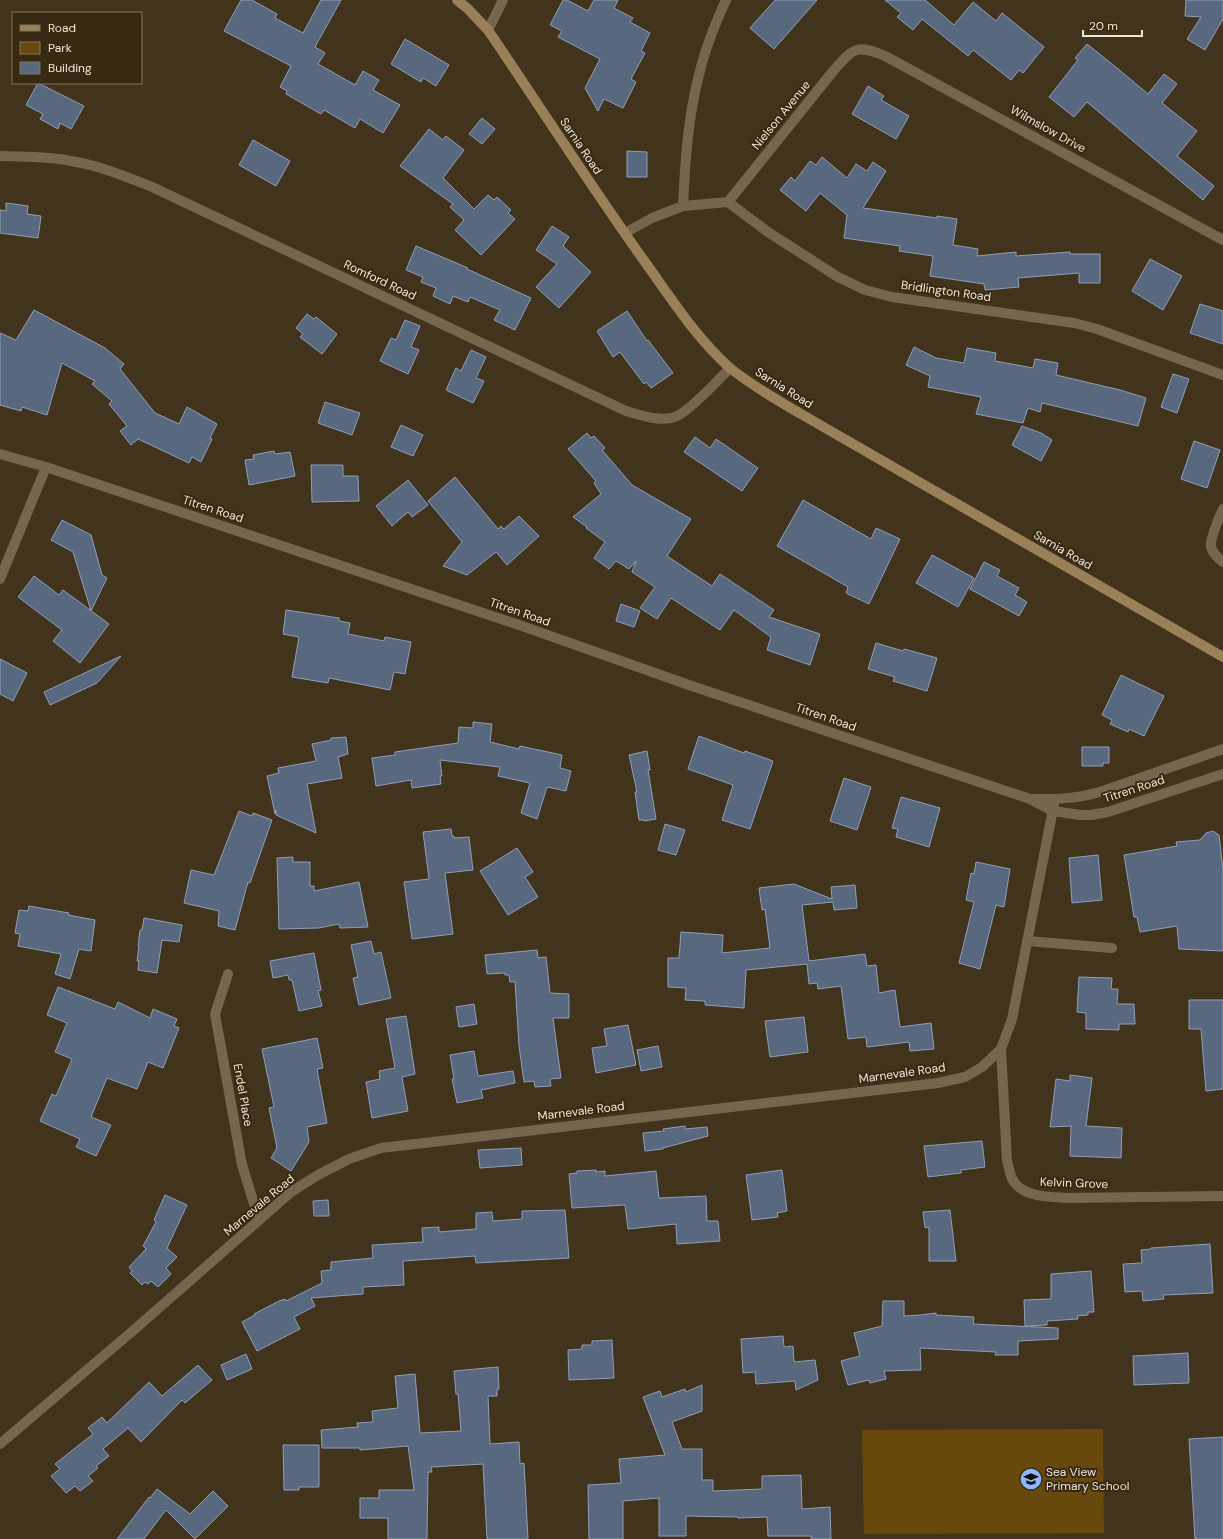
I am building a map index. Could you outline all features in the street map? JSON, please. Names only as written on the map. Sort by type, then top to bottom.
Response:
[{"type":"main road","name":"Sarnia Road","points":[[456,0],[467,8],[488,30],[625,233],[682,314],[707,344],[730,368],[762,391],[794,411],[1223,657]]},
{"type":"street","points":[[488,30],[503,0]]},
{"type":"street","points":[[683,206],[691,117],[699,75],[712,32],[726,0]]},
{"type":"street","name":"Nielson Avenue","points":[[728,202],[834,70],[846,56],[858,48]]},
{"type":"street","name":"Wilmslow Drive","points":[[858,48],[872,50],[887,57],[1223,240]]},
{"type":"street","name":"Romford Road","points":[[0,156],[46,157],[72,161],[104,169],[150,186],[626,411],[663,419],[677,416],[692,405],[730,368]]},
{"type":"street","points":[[625,233],[652,218],[683,206],[728,202]]},
{"type":"street","name":"Bridlington Road","points":[[728,202],[768,232],[838,277],[865,290],[892,297],[1074,323],[1097,329],[1223,375]]},
{"type":"street","name":"Titren Road","points":[[0,454],[46,466],[522,626],[1030,800],[1053,811],[1080,815],[1108,812],[1223,774]]},
{"type":"street","points":[[1,575],[46,466]]},
{"type":"street","points":[[1223,509],[1214,532],[1211,546],[1216,556],[1223,562]]},
{"type":"street","name":"Titren Road","points":[[1030,800],[1081,797],[1100,792],[1223,749]]},
{"type":"street","name":"Marnevale Road","points":[[0,1444],[135,1329],[291,1192],[318,1175],[349,1159],[381,1148],[938,1083],[965,1077],[982,1067],[1001,1049],[1012,1019],[1055,799]]},
{"type":"street","points":[[1027,941],[1112,948]]},
{"type":"street","name":"Endel Place","points":[[228,974],[215,1014],[242,1165],[259,1220]]},
{"type":"street","name":"Kelvin Grove","points":[[1001,1049],[1007,1161],[1011,1178],[1023,1191],[1044,1197],[1069,1198],[1223,1196]]},
{"type":"green space","points":[[1103,1429],[1104,1533],[864,1534],[862,1430]]},
{"type":"building","points":[[241,0],[252,0],[277,14],[275,18],[303,33],[321,0],[341,0],[315,47],[325,53],[318,64],[355,85],[363,71],[379,80],[373,90],[400,105],[383,133],[360,119],[355,128],[324,110],[321,114],[286,94],[287,91],[280,87],[291,66],[224,31]]},
{"type":"building","points":[[563,0],[567,0],[588,11],[594,0],[618,0],[614,8],[633,18],[630,22],[650,33],[641,51],[645,53],[631,79],[636,82],[623,108],[604,99],[598,111],[585,88],[600,59],[558,37],[562,31],[550,25]]},
{"type":"building","points":[[775,0],[817,0],[774,49],[750,28]]},
{"type":"building","points":[[885,0],[925,0],[954,25],[973,2],[996,21],[1002,13],[1044,47],[1023,73],[1019,70],[1011,80],[973,50],[968,56],[922,19],[913,30],[897,17],[901,13]]},
{"type":"building","points":[[1186,0],[1223,0],[1223,19],[1205,50],[1187,39],[1201,17],[1185,16]]},
{"type":"building","points":[[405,39],[449,65],[436,86],[423,78],[421,82],[391,64]]},
{"type":"building","points":[[1087,44],[1148,94],[1164,74],[1177,84],[1162,103],[1197,131],[1177,156],[1214,186],[1203,200],[1087,102],[1074,117],[1049,97],[1078,60],[1075,58]]},
{"type":"building","points":[[37,84],[40,84],[84,106],[71,129],[60,123],[58,129],[40,119],[43,114],[26,105]]},
{"type":"building","points":[[868,86],[884,96],[881,100],[909,116],[896,139],[852,114]]},
{"type":"building","points":[[482,118],[495,129],[482,144],[469,134]]},
{"type":"building","points":[[429,129],[443,140],[446,136],[464,150],[443,178],[474,209],[488,195],[494,200],[497,197],[511,210],[508,213],[515,219],[481,255],[455,230],[464,220],[450,207],[453,204],[400,166]]},
{"type":"building","points":[[253,140],[290,161],[276,186],[239,165]]},
{"type":"building","points":[[627,151],[647,152],[647,177],[627,177]]},
{"type":"building","points":[[822,157],[847,178],[856,164],[867,171],[873,162],[886,171],[863,208],[937,218],[937,216],[957,219],[953,245],[978,249],[977,256],[1016,252],[1016,256],[1070,252],[1070,254],[1100,254],[1100,283],[1079,283],[1079,273],[1018,278],[1019,287],[985,290],[984,284],[930,276],[933,256],[899,251],[900,246],[844,238],[847,215],[820,193],[806,211],[780,190],[791,177],[795,181],[810,161],[816,165]]},
{"type":"building","points":[[6,203],[28,206],[27,214],[41,216],[38,238],[0,233],[0,210],[6,211]]},
{"type":"building","points":[[552,226],[569,237],[563,246],[591,272],[559,308],[536,287],[557,264],[536,250]]},
{"type":"building","points":[[416,246],[468,268],[467,269],[531,298],[515,330],[494,320],[500,310],[470,297],[468,302],[453,296],[450,304],[433,296],[436,288],[421,282],[423,277],[406,270]]},
{"type":"building","points":[[1150,259],[1182,276],[1163,310],[1132,291]]},
{"type":"building","points":[[1200,304],[1223,311],[1223,344],[1190,333]]},
{"type":"building","points":[[34,310],[105,348],[124,364],[120,369],[155,413],[179,424],[187,407],[217,424],[210,438],[212,439],[201,462],[192,457],[189,463],[138,439],[131,445],[120,431],[127,426],[109,404],[112,401],[92,384],[95,381],[62,363],[47,415],[22,407],[21,411],[0,405],[0,333],[16,340]]},
{"type":"building","points":[[627,311],[647,341],[648,340],[673,373],[651,388],[646,382],[644,384],[620,352],[613,357],[597,331]]},
{"type":"building","points":[[307,314],[314,319],[316,317],[337,334],[322,354],[300,337],[303,334],[296,328]]},
{"type":"building","points":[[405,320],[420,326],[411,347],[419,350],[408,374],[380,361],[391,338],[396,340]]},
{"type":"building","points":[[914,347],[936,358],[964,363],[967,348],[996,353],[995,361],[1033,368],[1035,359],[1058,363],[1056,375],[1120,390],[1146,398],[1138,426],[1042,403],[1040,412],[1028,408],[1023,423],[976,414],[981,397],[928,387],[930,376],[906,365]]},
{"type":"building","points":[[471,350],[486,357],[476,378],[484,381],[473,403],[446,390],[456,368],[461,371]]},
{"type":"building","points":[[1173,374],[1189,379],[1177,413],[1161,407]]},
{"type":"building","points":[[325,402],[360,413],[352,435],[318,423]]},
{"type":"building","points":[[401,425],[423,435],[413,456],[391,447]]},
{"type":"building","points":[[1022,426],[1041,433],[1052,440],[1041,461],[1012,445]]},
{"type":"building","points":[[587,433],[591,438],[594,436],[605,448],[602,450],[632,485],[691,519],[667,556],[712,586],[720,574],[774,610],[769,617],[820,634],[810,665],[767,650],[771,637],[734,610],[720,630],[671,598],[657,619],[640,608],[655,587],[632,572],[636,561],[629,569],[616,561],[609,569],[594,558],[605,542],[573,517],[601,494],[594,483],[596,481],[568,449]]},
{"type":"building","points":[[695,437],[710,448],[716,439],[758,468],[742,491],[684,452]]},
{"type":"building","points":[[1194,441],[1220,450],[1207,488],[1181,479]]},
{"type":"building","points":[[274,451],[275,454],[290,452],[295,476],[249,485],[245,460],[254,459],[253,455]]},
{"type":"building","points":[[311,465],[343,465],[343,476],[358,476],[359,501],[312,502]]},
{"type":"building","points":[[455,477],[498,529],[501,526],[504,529],[519,516],[539,536],[507,565],[496,552],[467,575],[443,566],[462,542],[428,501]]},
{"type":"building","points":[[408,480],[428,505],[412,517],[408,512],[392,526],[376,506]]},
{"type":"building","points":[[803,500],[871,539],[876,528],[900,539],[869,604],[846,593],[848,587],[777,546]]},
{"type":"building","points":[[62,520],[91,535],[102,575],[107,578],[91,611],[73,552],[51,540]]},
{"type":"building","points":[[932,555],[974,578],[958,607],[916,583]]},
{"type":"building","points":[[984,562],[1000,570],[997,576],[1019,588],[1015,595],[1027,602],[1019,616],[970,589]]},
{"type":"building","points":[[34,576],[59,595],[63,590],[109,624],[80,663],[53,641],[62,630],[18,597]]},
{"type":"building","points":[[621,604],[640,611],[634,627],[616,621]]},
{"type":"building","points":[[286,610],[339,618],[339,621],[350,623],[348,634],[384,641],[385,637],[411,642],[405,674],[394,672],[390,690],[329,678],[328,683],[292,677],[299,637],[283,634]]},
{"type":"building","points":[[876,643],[903,651],[904,649],[937,658],[927,691],[893,681],[895,677],[868,669]]},
{"type":"building","points":[[121,656],[97,683],[50,705],[44,692]]},
{"type":"building","points":[[0,659],[27,673],[13,701],[0,694]]},
{"type":"building","points":[[1121,675],[1164,696],[1144,736],[1129,729],[1128,732],[1110,724],[1112,720],[1102,715]]},
{"type":"building","points":[[473,722],[492,724],[490,742],[519,749],[520,746],[562,755],[560,768],[571,771],[566,791],[547,787],[537,819],[521,813],[530,783],[498,776],[500,767],[440,760],[442,776],[440,776],[441,784],[412,788],[411,780],[376,786],[372,758],[395,755],[395,752],[458,743],[459,727],[473,728]]},
{"type":"building","points":[[699,736],[744,753],[745,751],[773,761],[750,829],[722,820],[733,785],[688,769]]},
{"type":"building","points":[[346,737],[348,754],[338,757],[342,778],[307,784],[316,833],[276,815],[267,776],[279,773],[278,768],[316,761],[312,744],[331,740],[331,738]]},
{"type":"building","points":[[1082,747],[1109,747],[1109,763],[1103,763],[1103,766],[1082,766]]},
{"type":"building","points":[[647,751],[650,770],[648,770],[656,819],[644,821],[639,820],[635,792],[637,792],[629,755]]},
{"type":"building","points":[[844,778],[871,787],[857,830],[830,821]]},
{"type":"building","points":[[901,797],[940,808],[929,847],[896,837],[898,829],[892,828]]},
{"type":"building","points":[[239,811],[252,816],[253,813],[272,820],[250,883],[248,882],[235,930],[218,926],[219,911],[184,903],[191,870],[214,875]]},
{"type":"building","points":[[665,824],[685,830],[676,855],[658,850]]},
{"type":"building","points":[[451,829],[452,836],[454,836],[454,838],[469,837],[473,870],[445,873],[453,934],[412,939],[404,882],[429,879],[423,832]]},
{"type":"building","points":[[1213,831],[1219,835],[1223,870],[1223,951],[1179,949],[1177,926],[1140,932],[1137,917],[1134,917],[1124,855],[1177,846],[1176,842],[1200,840],[1206,833]]},
{"type":"building","points":[[517,848],[533,872],[525,877],[538,897],[508,915],[480,871]]},
{"type":"building","points":[[1098,855],[1102,900],[1072,903],[1069,858]]},
{"type":"building","points":[[293,857],[293,862],[310,862],[310,886],[314,886],[314,891],[359,882],[368,927],[340,928],[339,924],[319,928],[279,929],[277,858]]},
{"type":"building","points":[[976,862],[1010,869],[1004,907],[996,905],[980,969],[959,963],[974,902],[966,900],[971,873],[974,874]]},
{"type":"building","points":[[794,884],[832,899],[831,887],[855,885],[857,908],[834,910],[833,902],[802,905],[809,961],[865,954],[867,966],[876,965],[879,993],[895,990],[900,1027],[931,1023],[934,1049],[910,1051],[909,1042],[867,1047],[866,1037],[848,1039],[841,986],[818,989],[817,983],[809,984],[807,964],[746,970],[744,1008],[705,1005],[705,1001],[685,1000],[686,988],[668,987],[668,958],[679,958],[681,932],[723,935],[722,953],[770,948],[765,909],[762,910],[759,888]]},
{"type":"building","points":[[29,906],[69,913],[68,915],[95,920],[91,951],[79,949],[70,979],[55,974],[61,954],[18,946],[20,934],[15,933],[19,910],[28,911]]},
{"type":"building","points":[[144,918],[182,925],[179,942],[162,940],[157,973],[138,970],[138,946],[140,930],[142,930]]},
{"type":"building","points":[[371,941],[374,954],[381,952],[391,998],[359,1005],[353,978],[358,977],[351,945]]},
{"type":"building","points":[[537,950],[538,958],[546,957],[550,993],[569,994],[569,1018],[553,1018],[561,1078],[550,1079],[551,1086],[535,1087],[534,1081],[524,1082],[519,1046],[515,982],[510,982],[509,975],[505,975],[505,973],[487,974],[485,955]]},
{"type":"building","points":[[314,953],[321,990],[318,991],[322,1006],[299,1011],[292,980],[289,980],[288,975],[273,978],[270,961]]},
{"type":"building","points":[[1079,977],[1112,978],[1111,989],[1118,989],[1117,1004],[1134,1004],[1135,1024],[1119,1024],[1119,1030],[1086,1029],[1086,1013],[1077,1012]]},
{"type":"building","points":[[58,987],[115,1009],[118,1002],[150,1018],[153,1009],[177,1019],[174,1026],[179,1028],[163,1068],[148,1062],[137,1089],[107,1078],[91,1117],[111,1125],[96,1156],[76,1147],[80,1139],[40,1121],[52,1094],[56,1096],[72,1059],[55,1052],[67,1023],[47,1015]]},
{"type":"building","points":[[1189,1000],[1223,1000],[1223,1089],[1206,1091],[1201,1029],[1189,1029]]},
{"type":"building","points":[[474,1004],[477,1024],[459,1027],[456,1007]]},
{"type":"building","points":[[406,1016],[415,1074],[402,1077],[408,1111],[372,1118],[366,1082],[380,1079],[379,1071],[395,1068],[386,1019]]},
{"type":"building","points":[[804,1017],[808,1052],[770,1057],[765,1021]]},
{"type":"building","points":[[628,1025],[636,1065],[596,1073],[592,1048],[607,1046],[604,1029]]},
{"type":"building","points":[[317,1038],[323,1068],[317,1069],[327,1123],[307,1127],[309,1142],[291,1171],[271,1158],[277,1148],[269,1108],[274,1107],[262,1049]]},
{"type":"building","points":[[658,1046],[662,1067],[641,1071],[637,1050]]},
{"type":"building","points":[[474,1051],[478,1076],[513,1071],[515,1083],[481,1090],[483,1098],[457,1103],[452,1079],[454,1079],[450,1055]]},
{"type":"building","points":[[1070,1075],[1092,1078],[1086,1126],[1122,1128],[1121,1158],[1070,1156],[1071,1126],[1050,1127],[1056,1079],[1070,1081]]},
{"type":"building","points":[[685,1126],[685,1129],[707,1127],[708,1136],[663,1149],[645,1151],[643,1133],[664,1131],[663,1129]]},
{"type":"building","points":[[982,1141],[985,1167],[961,1170],[961,1173],[928,1177],[924,1146]]},
{"type":"building","points":[[521,1148],[522,1165],[480,1168],[478,1150]]},
{"type":"building","points":[[596,1170],[596,1172],[605,1171],[605,1176],[656,1171],[659,1198],[706,1196],[707,1221],[718,1221],[720,1241],[677,1244],[676,1224],[628,1229],[625,1205],[572,1208],[569,1174],[577,1173],[577,1171]]},
{"type":"building","points":[[782,1170],[787,1211],[777,1213],[778,1217],[752,1220],[746,1175]]},
{"type":"building","points":[[165,1195],[187,1205],[167,1248],[177,1257],[166,1268],[171,1274],[158,1287],[151,1281],[148,1284],[145,1282],[142,1285],[130,1273],[132,1271],[129,1267],[146,1249],[143,1246],[156,1222],[154,1220]]},
{"type":"building","points":[[328,1200],[329,1216],[314,1216],[313,1201]]},
{"type":"building","points":[[565,1210],[569,1258],[476,1263],[475,1256],[403,1261],[404,1285],[363,1287],[363,1294],[311,1298],[315,1306],[294,1317],[300,1329],[257,1351],[242,1322],[279,1301],[285,1299],[286,1301],[322,1283],[321,1271],[331,1270],[331,1262],[373,1258],[372,1245],[423,1242],[422,1228],[439,1227],[439,1232],[476,1229],[476,1213],[492,1212],[493,1221],[522,1219],[522,1211]]},
{"type":"building","points":[[950,1210],[956,1261],[929,1261],[929,1227],[925,1228],[923,1212]]},
{"type":"building","points":[[1210,1244],[1213,1293],[1163,1295],[1164,1299],[1143,1301],[1142,1291],[1125,1292],[1123,1264],[1142,1263],[1141,1250]]},
{"type":"building","points":[[1091,1271],[1094,1312],[1088,1312],[1088,1315],[1077,1316],[1078,1319],[1047,1321],[1047,1325],[1025,1326],[1024,1300],[1051,1299],[1051,1274]]},
{"type":"building","points":[[883,1301],[904,1301],[904,1316],[936,1313],[936,1315],[974,1317],[973,1324],[1058,1328],[1058,1339],[1018,1341],[1018,1355],[995,1355],[996,1352],[920,1348],[921,1370],[884,1371],[886,1379],[870,1383],[869,1380],[848,1385],[841,1361],[860,1356],[854,1333],[882,1326]]},
{"type":"building","points":[[783,1336],[784,1347],[793,1346],[794,1362],[815,1360],[818,1380],[796,1390],[795,1381],[756,1384],[755,1372],[743,1373],[741,1339]]},
{"type":"building","points":[[612,1340],[614,1378],[569,1380],[568,1350],[582,1349],[582,1345],[592,1345],[592,1341]]},
{"type":"building","points":[[1188,1353],[1189,1383],[1134,1385],[1133,1356]]},
{"type":"building","points":[[246,1354],[252,1369],[227,1380],[221,1365]]},
{"type":"building","points":[[198,1365],[212,1380],[185,1403],[182,1400],[141,1442],[128,1428],[103,1449],[109,1456],[96,1466],[98,1468],[88,1476],[93,1481],[80,1491],[75,1486],[66,1493],[51,1476],[60,1469],[55,1464],[93,1434],[88,1428],[102,1417],[107,1423],[149,1382],[162,1396]]},
{"type":"building","points":[[498,1367],[499,1389],[497,1389],[497,1396],[488,1396],[490,1444],[519,1442],[520,1464],[524,1463],[528,1539],[487,1539],[483,1464],[431,1467],[432,1472],[428,1472],[427,1539],[388,1539],[388,1518],[360,1518],[360,1498],[379,1498],[379,1490],[414,1490],[408,1446],[360,1450],[360,1448],[322,1448],[321,1430],[358,1427],[357,1423],[373,1422],[372,1411],[398,1408],[395,1376],[415,1374],[420,1433],[461,1431],[458,1394],[456,1394],[454,1371]]},
{"type":"building","points":[[702,1385],[702,1411],[672,1422],[682,1449],[702,1449],[702,1480],[713,1480],[713,1491],[762,1489],[762,1476],[801,1475],[802,1509],[830,1507],[831,1539],[811,1539],[811,1536],[768,1536],[767,1517],[738,1518],[686,1516],[686,1536],[659,1536],[659,1498],[623,1501],[623,1539],[589,1539],[588,1485],[621,1483],[619,1459],[665,1455],[643,1397],[660,1391],[662,1397],[685,1389],[686,1392]]},
{"type":"building","points":[[1223,1437],[1223,1539],[1195,1539],[1189,1439]]},
{"type":"building","points":[[283,1445],[319,1445],[319,1487],[299,1487],[299,1490],[284,1490]]},
{"type":"building","points":[[157,1489],[190,1514],[213,1491],[228,1506],[195,1539],[166,1510],[144,1539],[117,1539],[149,1497],[150,1498]]},
{"type":"place","name":"Sea View Primary School","points":[[1031,1479]]}]
